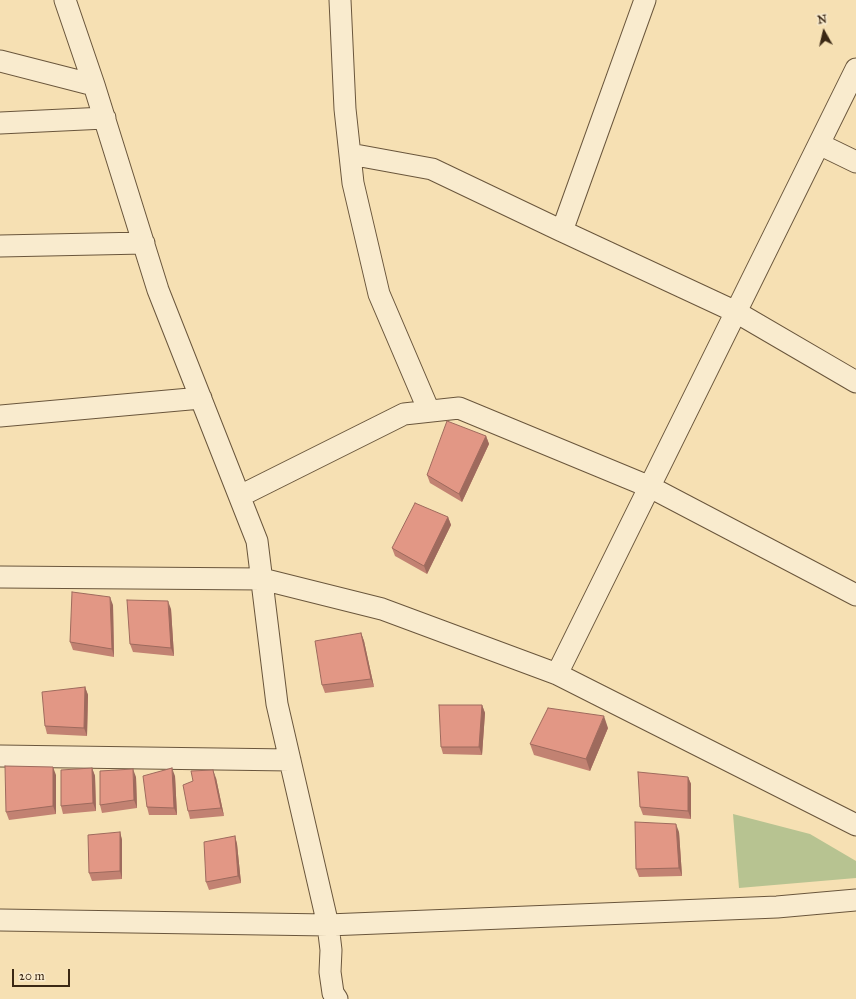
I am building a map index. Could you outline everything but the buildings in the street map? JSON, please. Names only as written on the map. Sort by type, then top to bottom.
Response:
[{"type":"street","points":[[65,0],[105,118],[158,290],[257,540],[277,704],[328,925],[331,950],[330,972],[333,993],[337,999]]},
{"type":"street","points":[[340,0],[346,108],[353,183],[379,294],[429,411]]},
{"type":"street","points":[[562,231],[645,0]]},
{"type":"street","points":[[0,62],[94,85]]},
{"type":"street","points":[[557,674],[856,69]]},
{"type":"street","points":[[0,123],[105,118]]},
{"type":"street","points":[[819,144],[856,162]]},
{"type":"street","points":[[350,154],[432,169],[736,312],[856,382]]},
{"type":"street","points":[[0,246],[144,243]]},
{"type":"street","points":[[0,416],[201,398]]},
{"type":"street","points":[[240,496],[404,414],[459,408],[650,487],[856,595]]},
{"type":"street","points":[[0,577],[262,579],[382,609],[557,674],[856,825]]},
{"type":"street","points":[[0,756],[290,760]]},
{"type":"street","points":[[0,920],[328,925],[777,907],[856,900]]},
{"type":"green space","points":[[733,814],[810,834],[856,861],[856,878],[739,888]]}]
